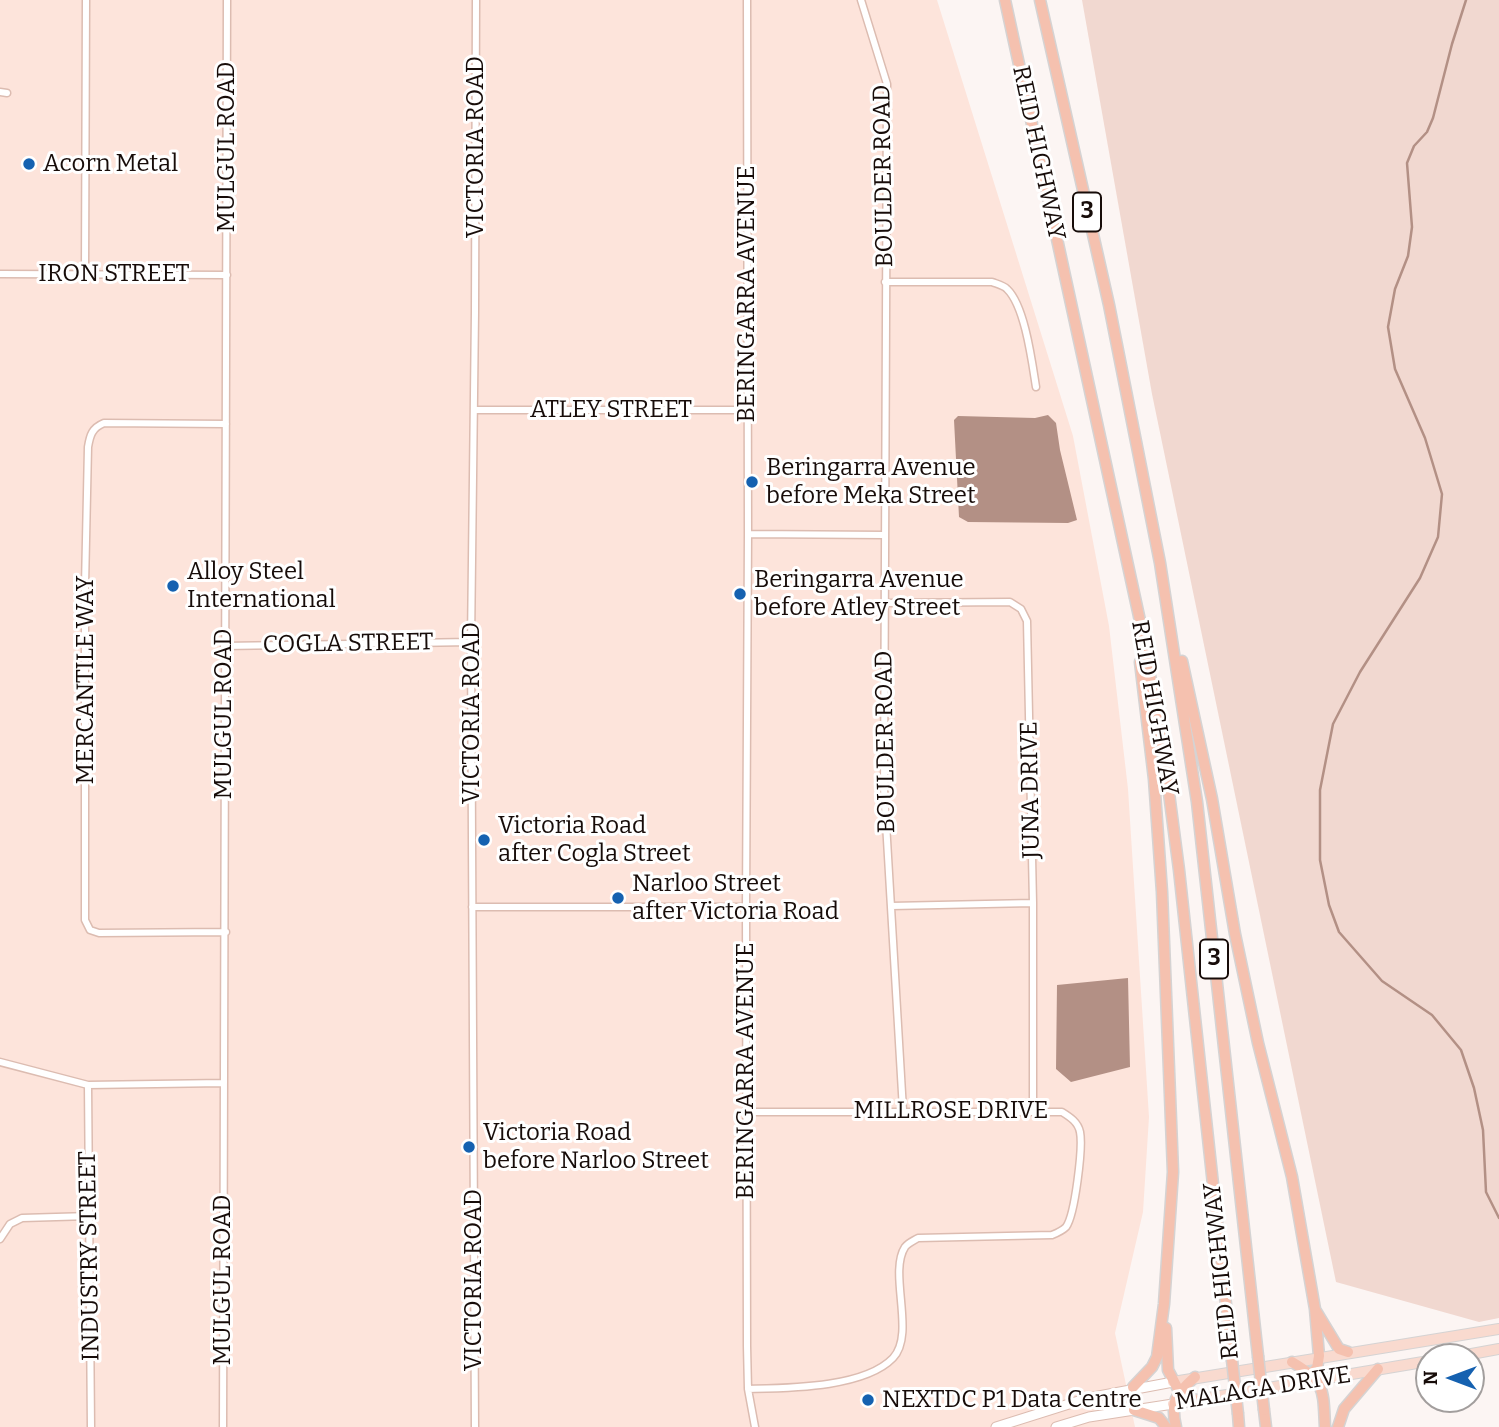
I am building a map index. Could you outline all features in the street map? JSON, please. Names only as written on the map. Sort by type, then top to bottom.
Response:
[{"type":"highway","points":[[998,0],[1060,260]]},
{"type":"highway","name":"REID HIGHWAY","points":[[1005,0],[1130,579],[1164,755],[1239,1427]]},
{"type":"highway","name":"REID HIGHWAY","points":[[1041,1],[1109,305],[1160,563],[1196,802],[1266,1427]]},
{"type":"highway","points":[[1160,563],[1212,799],[1258,1043],[1292,1177],[1320,1356],[1311,1380]]},
{"type":"highway","points":[[1130,579],[1154,779],[1173,1118],[1173,1184],[1157,1357],[1152,1367],[1133,1387]]},
{"type":"highway","points":[[1164,1304],[1168,1370],[1176,1386],[1195,1400]]},
{"type":"highway","points":[[1314,1309],[1339,1349],[1348,1352]]},
{"type":"highway","points":[[1292,1362],[1323,1392],[1325,1427]]},
{"type":"highway","points":[[1338,1427],[1345,1409],[1378,1369]]},
{"type":"highway","points":[[1176,1386],[1195,1377]]},
{"type":"highway","points":[[1176,1386],[1173,1404],[1176,1427]]},
{"type":"highway","points":[[1134,1410],[1159,1418],[1166,1427]]},
{"type":"main road","name":"MALAGA DRIVE","points":[[1195,1377],[1499,1329]]},
{"type":"main road","name":"MALAGA DRIVE","points":[[1056,1427],[1089,1417],[1415,1363]]},
{"type":"main road","name":"MALAGA DRIVE","points":[[996,1427],[1133,1387],[1176,1386]]},
{"type":"street","points":[[85,273],[86,0]]},
{"type":"street","name":"MULGUL ROAD","points":[[223,1427],[227,0]]},
{"type":"street","name":"VICTORIA ROAD","points":[[474,1427],[471,642],[475,410],[476,0]]},
{"type":"street","name":"BERINGARRA AVENUE","points":[[747,0],[745,1112],[748,1389],[755,1427]]},
{"type":"street","name":"BOULDER ROAD","points":[[861,0],[887,84],[884,789],[903,1110]]},
{"type":"street","name":"IRON STREET","points":[[0,274],[227,275]]},
{"type":"street","points":[[886,282],[992,282],[1005,287],[1015,299],[1030,349],[1036,387]]},
{"type":"street","name":"ATLEY STREET","points":[[475,410],[747,410]]},
{"type":"street","name":"MERCANTILE WAY","points":[[226,424],[104,423],[95,427],[88,447],[85,586],[85,920],[90,930],[99,933],[226,932]]},
{"type":"street","points":[[748,534],[885,535]]},
{"type":"street","name":"JUNA DRIVE","points":[[885,603],[1010,602],[1021,609],[1027,621],[1033,903],[1033,1111]]},
{"type":"street","name":"COGLA STREET","points":[[224,646],[471,642]]},
{"type":"street","points":[[891,906],[1033,903]]},
{"type":"street","points":[[472,907],[746,907]]},
{"type":"street","points":[[0,1062],[88,1085],[223,1083]]},
{"type":"street","name":"INDUSTRY STREET","points":[[88,1085],[92,1427]]},
{"type":"street","name":"MILLROSE DRIVE","points":[[745,1112],[1062,1112],[1074,1119],[1080,1132],[1074,1206],[1066,1226],[1060,1232],[1052,1235],[918,1238],[906,1245],[901,1258],[902,1333],[900,1347],[895,1356],[877,1368],[839,1382],[815,1387],[748,1389]]},
{"type":"street","points":[[0,1238],[10,1224],[22,1218],[90,1216]]},
{"type":"shaded area","points":[[0,0],[937,0],[1073,436],[1109,626],[1128,789],[1149,1117],[1143,1212],[1115,1333],[1135,1427],[0,1427]]},
{"type":"shaded area","points":[[1082,0],[1499,0],[1499,1318],[1479,1322],[1336,1282],[1152,394]]},
{"type":"shaded area","points":[[1048,415],[1056,423],[1077,520],[1068,523],[968,522],[959,517],[954,420],[958,416],[1035,418]]},
{"type":"shaded area","points":[[1128,978],[1130,1067],[1071,1082],[1056,1069],[1057,985]]},
{"type":"waterway","points":[[1466,0],[1433,118],[1427,132],[1414,146],[1407,163],[1412,227],[1408,256],[1395,289],[1388,327],[1395,369],[1425,438],[1442,494],[1438,537],[1420,578],[1360,672],[1333,724],[1320,790],[1320,860],[1329,905],[1339,932],[1382,981],[1432,1015],[1461,1050],[1474,1088],[1483,1130],[1486,1192],[1499,1218]]},
{"type":"place","name":"Acorn Metal","points":[[29,164]]},
{"type":"place","name":"Beringarra Avenue before Meka Street","points":[[752,482]]},
{"type":"place","name":"Alloy Steel International","points":[[173,586]]},
{"type":"place","name":"Beringarra Avenue before Atley Street","points":[[740,594]]},
{"type":"place","name":"Victoria Road after Cogla Street","points":[[484,840]]},
{"type":"place","name":"Narloo Street after Victoria Road","points":[[618,898]]},
{"type":"place","name":"Victoria Road before Narloo Street","points":[[469,1147]]},
{"type":"place","name":"NEXTDC P1 Data Centre","points":[[868,1400]]}]
